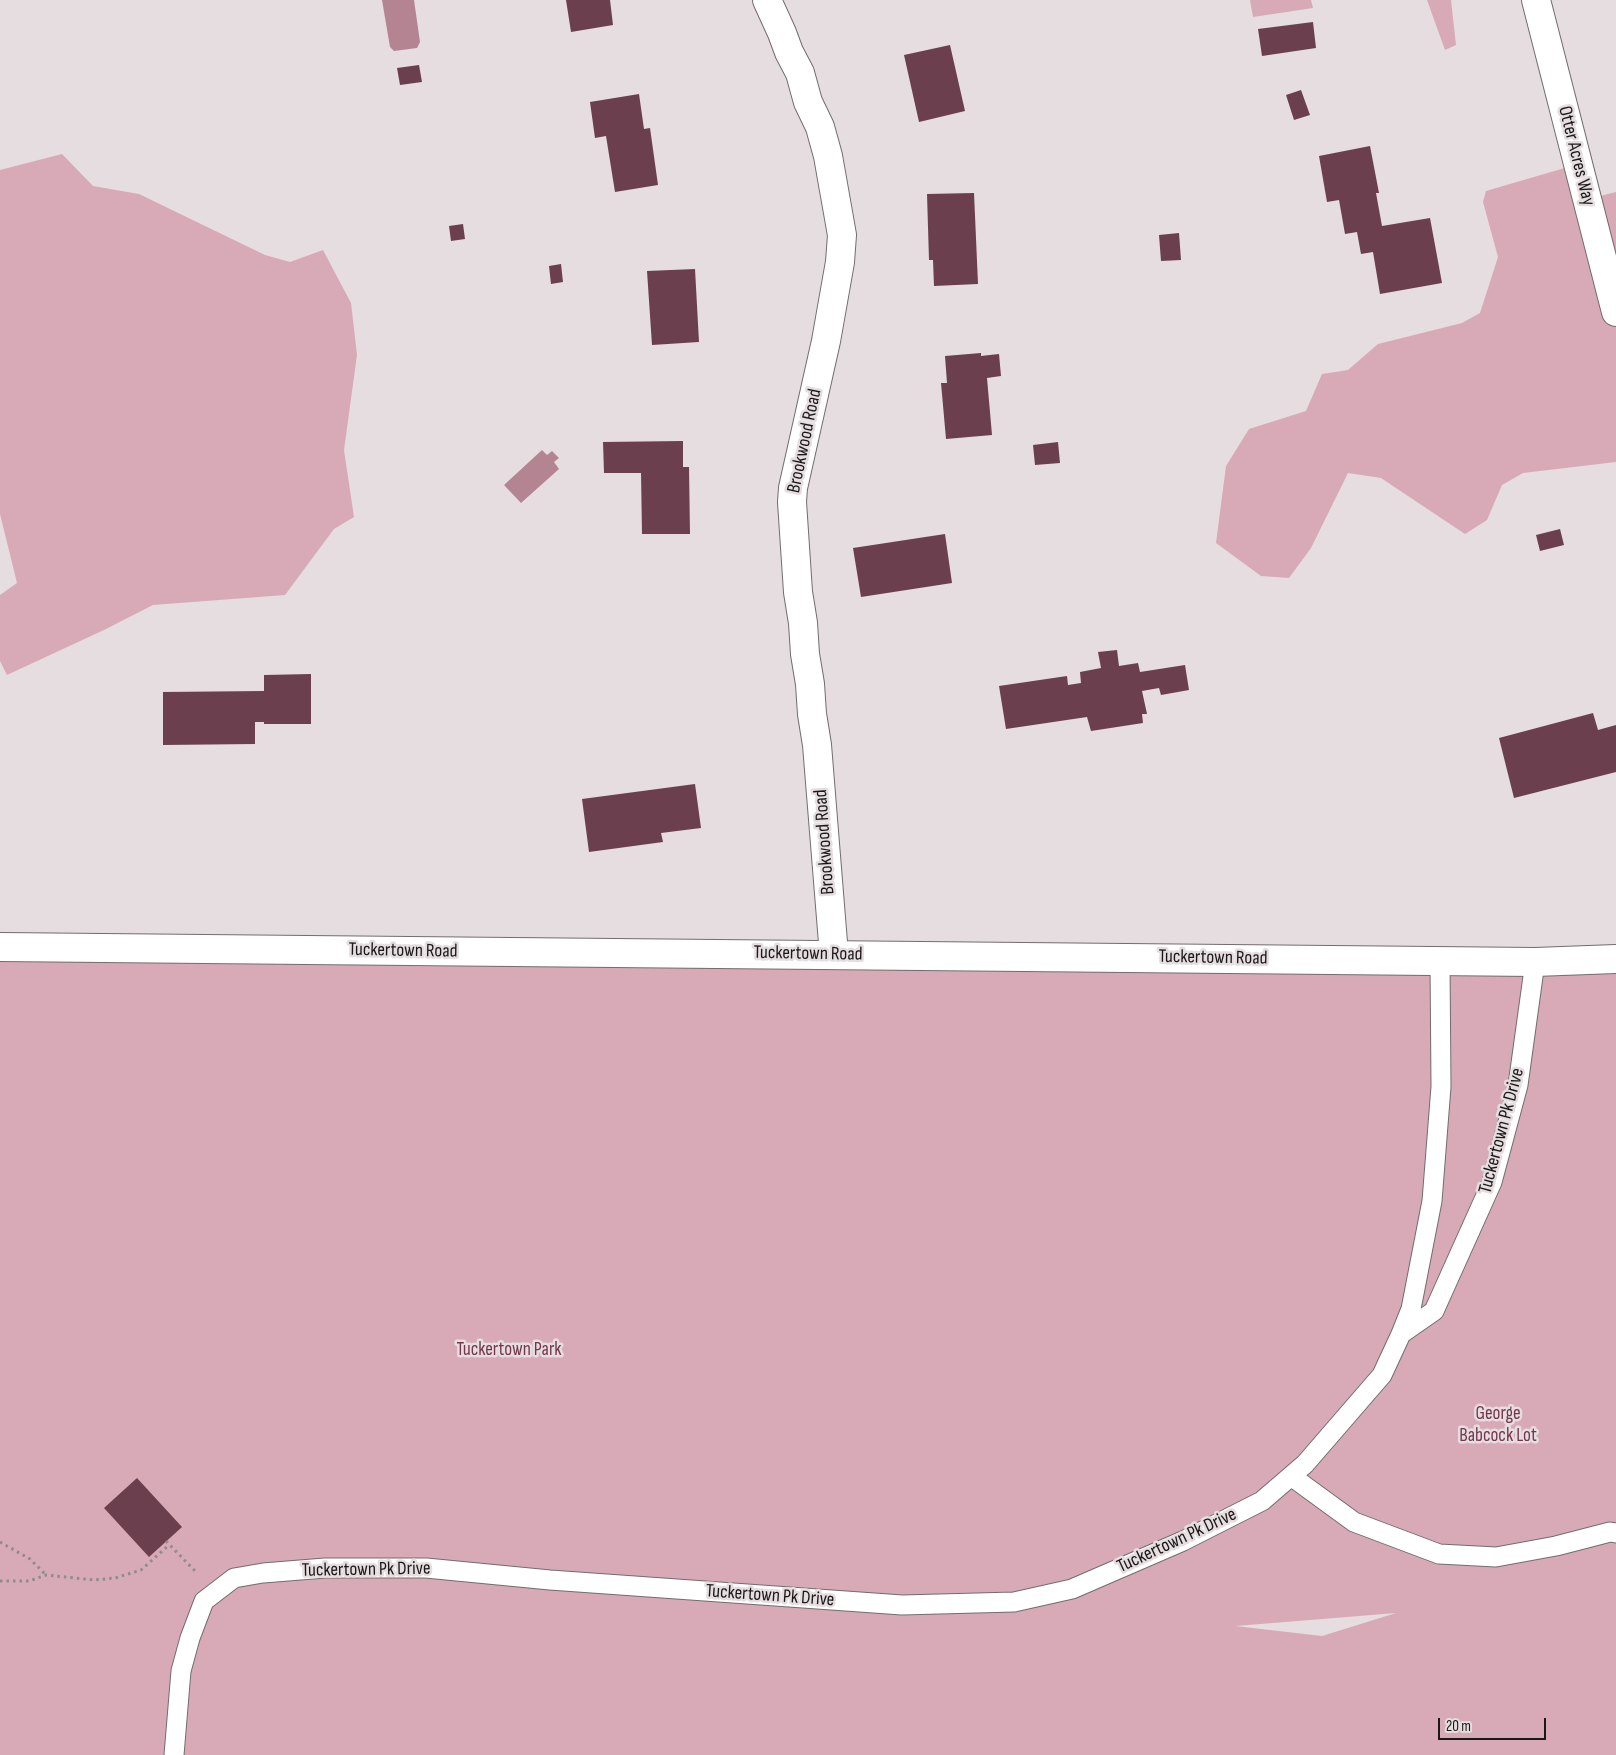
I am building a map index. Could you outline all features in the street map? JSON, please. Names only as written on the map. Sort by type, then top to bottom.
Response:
[{"type":"street","name":"Brookwood Road","points":[[767,0],[800,73],[808,102],[820,127],[828,156],[842,235],[840,262],[826,341],[793,488],[792,502],[798,592],[817,745],[834,955]]},
{"type":"street","name":"Otter Acres Way","points":[[1536,0],[1616,312]]},
{"type":"street","name":"Tuckertown Road","points":[[0,947],[1536,962],[1616,959]]},
{"type":"lane","name":"Tuckertown Pk Drive","points":[[174,1755],[181,1671],[190,1638],[204,1601],[234,1578],[325,1568],[426,1568],[550,1580],[902,1605],[1014,1602],[1072,1589],[1182,1541],[1262,1501],[1305,1464],[1382,1375],[1411,1309],[1432,1201],[1441,1087],[1440,961]]},
{"type":"lane","name":"Tuckertown Pk Drive","points":[[1401,1334],[1434,1311],[1492,1182],[1518,1085],[1536,962]]},
{"type":"lane","points":[[1291,1476],[1354,1522],[1439,1554],[1496,1556],[1556,1546],[1610,1532],[1616,1533]]},
{"type":"path","points":[[0,1542],[30,1559],[46,1575]]},
{"type":"path","points":[[166,1542],[216,1591]]},
{"type":"path","points":[[0,1581],[29,1581],[46,1575],[94,1580],[115,1578],[141,1570],[169,1545]]},
{"type":"green space","points":[[1250,0],[1311,0],[1313,8],[1253,17]]},
{"type":"green space","points":[[1427,0],[1451,0],[1456,45],[1445,50]]},
{"type":"green space","points":[[62,154],[93,186],[139,194],[265,255],[290,262],[323,250],[351,303],[357,355],[344,450],[354,517],[334,529],[285,595],[153,605],[7,675],[0,661],[0,595],[17,583],[0,514],[0,170]]},
{"type":"green space","points":[[1575,165],[1588,199],[1616,192],[1616,462],[1523,473],[1502,485],[1487,520],[1465,534],[1381,478],[1348,473],[1311,548],[1289,578],[1261,576],[1216,543],[1226,466],[1249,429],[1306,411],[1322,374],[1348,370],[1378,344],[1462,323],[1480,313],[1498,257],[1483,202],[1486,191]]},
{"type":"green space","name":"Tuckertown Park","points":[[0,943],[1616,956],[1616,1755],[0,1755]],"holes":[[[1396,1613],[1322,1636],[1235,1626]]]},
{"type":"shaded area","points":[[382,0],[414,0],[420,42],[417,48],[394,51],[390,47]]},
{"type":"shaded area","points":[[542,450],[547,455],[552,451],[559,458],[554,462],[559,469],[521,503],[504,485]]},
{"type":"building","points":[[566,0],[610,0],[613,25],[571,32]]},
{"type":"building","points":[[1313,22],[1316,48],[1262,56],[1258,29]]},
{"type":"building","points":[[950,45],[965,111],[919,122],[904,55]]},
{"type":"building","points":[[419,65],[422,82],[400,85],[397,68]]},
{"type":"building","points":[[1301,90],[1310,115],[1294,120],[1286,95]]},
{"type":"building","points":[[639,94],[644,129],[650,128],[658,185],[615,192],[606,136],[595,138],[590,102]]},
{"type":"building","points":[[1370,146],[1379,193],[1376,193],[1382,226],[1430,218],[1442,283],[1380,294],[1373,252],[1361,254],[1357,232],[1345,234],[1339,200],[1327,202],[1319,156]]},
{"type":"building","points":[[974,193],[978,284],[934,286],[933,260],[929,260],[927,194]]},
{"type":"building","points":[[463,224],[465,239],[451,241],[449,226]]},
{"type":"building","points":[[1179,233],[1181,260],[1161,261],[1159,235]]},
{"type":"building","points":[[561,264],[563,282],[551,284],[549,266]]},
{"type":"building","points":[[695,269],[699,342],[652,345],[647,271]]},
{"type":"building","points":[[981,353],[981,356],[999,354],[1001,376],[987,378],[992,435],[946,439],[941,383],[947,383],[945,356]]},
{"type":"building","points":[[683,441],[683,467],[689,467],[690,534],[642,534],[641,473],[604,473],[603,442]]},
{"type":"building","points":[[1058,442],[1060,463],[1035,465],[1033,445]]},
{"type":"building","points":[[1560,529],[1564,545],[1540,551],[1536,535]]},
{"type":"building","points":[[945,534],[952,583],[861,597],[853,548]]},
{"type":"building","points":[[1117,650],[1119,666],[1138,663],[1140,672],[1185,665],[1189,690],[1161,695],[1159,688],[1142,691],[1147,714],[1142,714],[1143,723],[1091,731],[1087,717],[1006,729],[999,686],[1067,676],[1068,685],[1081,683],[1080,672],[1101,668],[1098,652]]},
{"type":"building","points":[[311,674],[311,724],[264,724],[264,722],[255,722],[255,744],[163,745],[163,692],[264,691],[264,675]]},
{"type":"building","points":[[1593,713],[1598,730],[1616,725],[1616,772],[1514,798],[1499,738]]},
{"type":"building","points":[[695,784],[701,828],[661,833],[663,842],[589,852],[582,799]]},
{"type":"building","points":[[137,1478],[182,1527],[149,1557],[104,1508]]},
{"type":"park label","name":"George Babcock Lot","points":[[1498,1425]]}]
